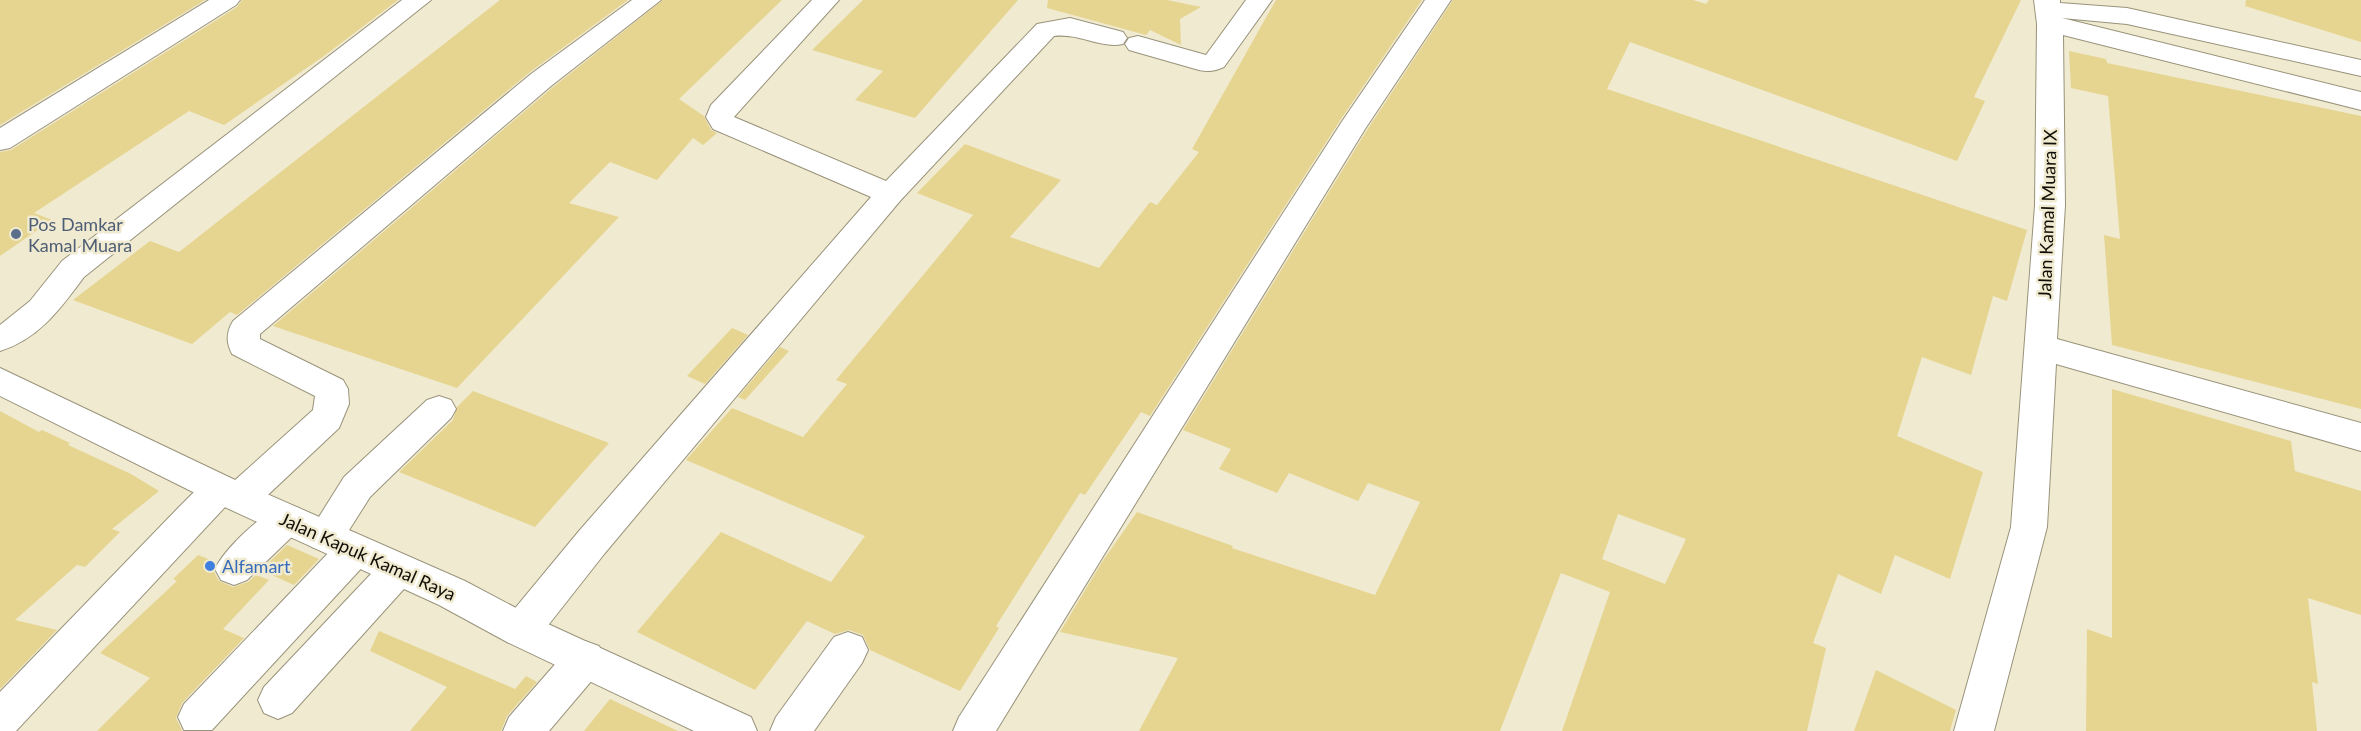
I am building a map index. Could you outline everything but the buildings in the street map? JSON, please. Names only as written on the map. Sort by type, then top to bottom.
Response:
[{"type":"main road","points":[[0,141],[227,0]]},
{"type":"main road","points":[[0,339],[25,326],[48,303],[73,269],[418,0]]},
{"type":"main road","points":[[0,720],[47,674],[173,536],[327,418],[332,404],[331,389],[244,345],[244,330],[261,313],[541,80],[648,0]]},
{"type":"main road","points":[[826,0],[721,111],[720,117],[723,123],[890,194]]},
{"type":"main road","points":[[521,630],[592,542],[890,194],[1046,29],[1070,26],[1208,64],[1215,61],[1260,0]]},
{"type":"main road","points":[[973,731],[1353,126],[1438,0]]},
{"type":"main road","points":[[2049,11],[2127,16],[2361,68]]},
{"type":"main road","points":[[2049,11],[2361,100]]},
{"type":"main road","name":"Jalan Kamal Muara IX","points":[[1974,731],[2029,527],[2050,205],[2049,11]]},
{"type":"main road","points":[[2041,347],[2361,437]]},
{"type":"main road","name":"Jalan Kapuk Kamal Raya","points":[[0,381],[230,494],[452,593],[521,630],[737,731]]},
{"type":"main road","points":[[198,717],[340,543],[357,487],[439,409]]},
{"type":"main road","points":[[234,569],[286,519]]},
{"type":"main road","points":[[278,700],[399,569]]},
{"type":"main road","points":[[790,731],[848,650]]},
{"type":"main road","points":[[523,731],[585,659]]},
{"type":"place","name":"Pos Damkar Kamal Muara","points":[[16,234]]},
{"type":"place","name":"Alfamart","points":[[210,566]]}]
